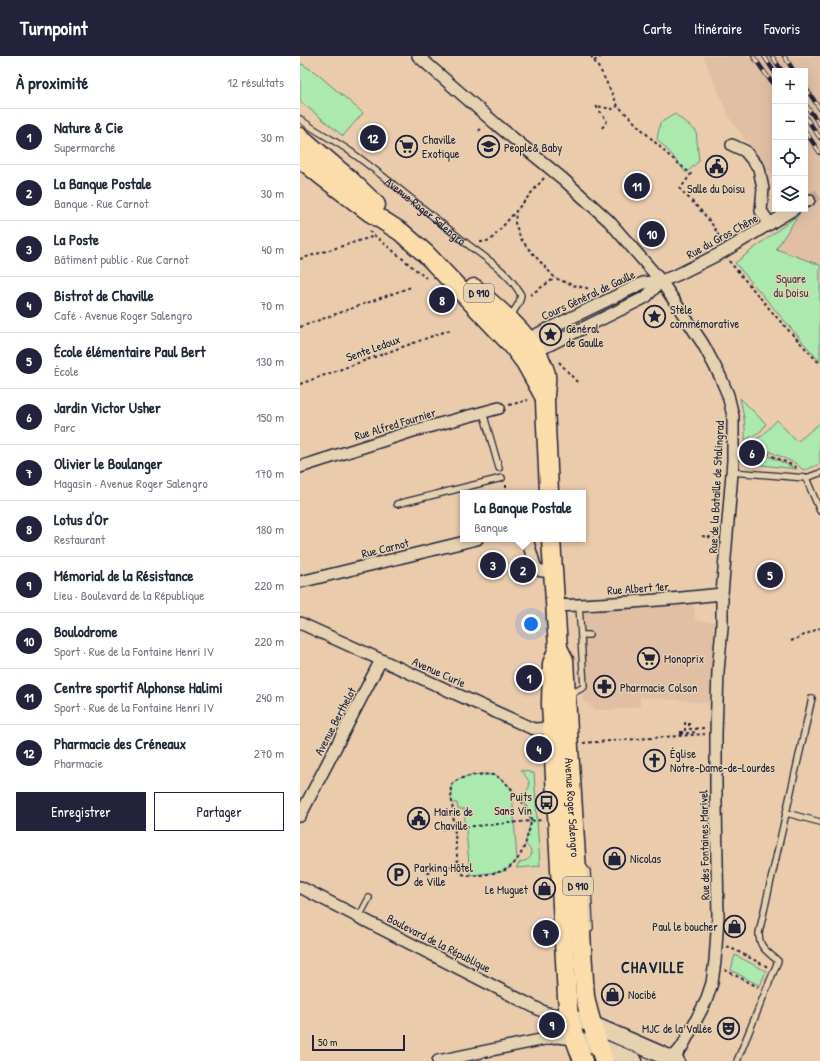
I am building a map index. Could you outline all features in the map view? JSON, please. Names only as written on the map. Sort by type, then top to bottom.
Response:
[{"type":"main road","name":"Avenue Roger Salengro","points":[[300,138],[318,152],[377,206],[400,232],[426,254],[525,348],[545,369],[547,378],[538,399],[549,490]]},
{"type":"main road","name":"Avenue Roger Salengro","points":[[426,254],[461,277],[508,319],[525,348]]},
{"type":"main road","name":"Avenue Roger Salengro","points":[[551,542],[558,648],[564,660],[585,996],[591,1024],[602,1054]]},
{"type":"main road","name":"Avenue Roger Salengro","points":[[558,648],[552,664],[551,704],[569,1017],[583,1061]]},
{"type":"main road","points":[[569,1017],[591,1024],[674,1060]]},
{"type":"main road","points":[[575,1039],[602,1054],[634,1061]]},
{"type":"street","name":"Rue de la Bataille de Stalingrad","points":[[418,56],[497,125],[551,169],[609,221],[661,281],[703,344],[728,395],[733,416],[732,472],[722,594]]},
{"type":"street","points":[[732,145],[745,151],[759,168],[763,189],[761,211],[770,224]]},
{"type":"street","name":"Rue du Gros Chêne","points":[[661,281],[677,275],[722,252],[789,212]]},
{"type":"street","points":[[525,348],[646,297],[661,281]]},
{"type":"street","name":"Cours Général de Gaulle","points":[[525,348],[643,283],[661,281]]},
{"type":"street","name":"Rue Alfred Fournier","points":[[300,467],[413,431],[499,408]]},
{"type":"street","name":"Rue Carnot","points":[[300,582],[465,542]]},
{"type":"street","points":[[528,542],[537,569],[541,572],[553,571]]},
{"type":"street","name":"Rue Albert 1er","points":[[555,606],[722,594]]},
{"type":"street","name":"Rue des Fontaines Marivel","points":[[674,1060],[706,1001],[712,982],[715,964],[718,917],[716,806],[711,733],[722,628],[722,594]]},
{"type":"street","name":"Avenue Curie","points":[[300,623],[531,728],[552,728]]},
{"type":"street","name":"Avenue Berthelot","points":[[300,816],[381,660]]},
{"type":"street","points":[[552,728],[567,716]]},
{"type":"street","name":"Boulevard de la République","points":[[300,887],[546,1013],[569,1017]]},
{"type":"street","points":[[438,1061],[556,1037],[575,1039]]},
{"type":"lane","name":"Avenue Roger Salengro","points":[[300,120],[318,152],[350,151],[497,267],[517,287],[521,295],[519,303]]},
{"type":"lane","points":[[300,152],[318,152]]},
{"type":"lane","points":[[508,319],[519,303]]},
{"type":"lane","points":[[483,412],[499,468]]},
{"type":"lane","points":[[732,472],[806,478],[820,473]]},
{"type":"lane","points":[[397,504],[502,478]]},
{"type":"lane","points":[[806,478],[820,511]]},
{"type":"lane","points":[[566,697],[584,686],[579,605]]},
{"type":"lane","points":[[582,635],[589,635]]},
{"type":"lane","points":[[737,1061],[778,961],[762,947],[759,940],[759,933],[812,698]]},
{"type":"lane","points":[[786,813],[820,822]]},
{"type":"lane","points":[[359,917],[369,898]]},
{"type":"path","points":[[591,56],[602,73],[618,106],[691,174],[680,189],[710,221],[720,236],[722,252],[779,320],[820,364]]},
{"type":"path","points":[[594,61],[602,56]]},
{"type":"path","points":[[602,128],[607,120],[596,106],[612,108],[618,106]]},
{"type":"path","points":[[478,241],[482,242],[491,240],[551,169]]},
{"type":"path","points":[[516,211],[515,223],[521,239],[555,278],[572,285],[591,288]]},
{"type":"path","points":[[300,259],[375,236],[429,280]]},
{"type":"path","points":[[519,303],[555,278]]},
{"type":"path","points":[[300,327],[411,287]]},
{"type":"path","name":"Sente Ledoux","points":[[300,384],[452,329]]},
{"type":"path","points":[[557,360],[578,383]]},
{"type":"path","points":[[499,408],[538,399]]},
{"type":"path","points":[[733,437],[797,466],[806,478]]},
{"type":"path","points":[[791,641],[820,628]]},
{"type":"path","points":[[696,729],[696,732],[680,733],[686,732],[685,723],[689,723],[689,729],[706,728],[711,733]]},
{"type":"path","points":[[569,748],[583,743],[711,733]]},
{"type":"path","points":[[480,774],[495,775],[509,786],[526,808],[531,821],[524,848],[517,860],[509,868],[501,872],[468,876],[460,872],[458,866],[451,792],[452,783],[464,777],[480,774]]},
{"type":"path","points":[[442,829],[557,818]]},
{"type":"path","points":[[427,873],[437,867],[458,866]]},
{"type":"path","points":[[716,940],[774,970]]},
{"type":"path","points":[[715,964],[765,991]]},
{"type":"shaded area","points":[[703,56],[820,56],[820,265],[776,249],[799,214],[798,212],[808,212],[808,68],[772,68],[772,174],[731,121]]},
{"type":"shaded area","name":"Monoprix","points":[[694,601],[695,621],[715,622],[709,703],[640,697],[640,706],[612,710],[594,710],[583,699],[576,608]]},
{"type":"green space","points":[[300,63],[315,72],[363,113],[343,136],[300,101]]},
{"type":"green space","points":[[675,114],[696,131],[699,161],[686,173],[657,139],[660,123]]},
{"type":"green space","name":"Square du Doisu","points":[[799,214],[776,249],[820,265],[820,362],[735,263]]},
{"type":"green space","points":[[740,398],[766,424],[761,431],[745,440],[745,424]]},
{"type":"green space","points":[[777,420],[797,442],[820,423],[820,464],[805,470],[797,464],[749,442],[762,436]]},
{"type":"green space","points":[[744,445],[797,469],[745,463],[743,460]]},
{"type":"green space","points":[[520,770],[534,773],[540,866],[516,868],[520,862],[530,858],[531,855],[530,850],[525,844],[531,821],[523,795],[528,788],[529,782]]},
{"type":"green space","points":[[480,774],[495,775],[509,786],[512,791],[517,860],[509,868],[501,872],[470,875],[464,809],[458,809],[457,803],[452,803],[451,787],[455,781],[459,779]]},
{"type":"green space","points":[[735,955],[766,971],[760,986],[731,970]]},
{"type":"tunnel","points":[[809,200],[820,193]]},
{"type":"railway","points":[[753,56],[772,83]]},
{"type":"railway","points":[[764,56],[772,68]]},
{"type":"railway","points":[[772,56],[780,68]]},
{"type":"railway","points":[[784,56],[792,68]]},
{"type":"railway","points":[[808,91],[820,109]]},
{"type":"railway","points":[[808,108],[820,125]]},
{"type":"railway","points":[[808,120],[820,138]]},
{"type":"railway","points":[[808,135],[820,153]]},
{"type":"place","name":"Pharmacie des Créneaux","points":[[373,138]]},
{"type":"place","name":"Chaville Exotique","points":[[407,146]]},
{"type":"place","name":"People& Baby","points":[[488,147]]},
{"type":"place","name":"Salle du Doisu","points":[[716,167]]},
{"type":"place","name":"Centre sportif Alphonse Halimi","points":[[637,186]]},
{"type":"place","name":"Boulodrome","points":[[652,234]]},
{"type":"place","name":"Lotus d'Or","points":[[442,300]]},
{"type":"place","name":"Stèle commémorative","points":[[655,316]]},
{"type":"place","name":"Général de Gaulle","points":[[550,335]]},
{"type":"place","name":"Jardin Victor Usher","points":[[752,453]]},
{"type":"place","name":"La Poste","points":[[493,565]]},
{"type":"place","name":"La Banque Postale","points":[[523,570]]},
{"type":"place","name":"École élémentaire Paul Bert","points":[[770,575]]},
{"type":"place","name":"Monoprix","points":[[648,658]]},
{"type":"place","name":"Nature & Cie","points":[[529,678]]},
{"type":"place","name":"Pharmacie Colson","points":[[605,687]]},
{"type":"place","name":"Bistrot de Chaville","points":[[539,749]]},
{"type":"place","name":"Église Notre-Dame-de-Lourdes","points":[[655,760]]},
{"type":"place","name":"Puits Sans Vin","points":[[547,803]]},
{"type":"place","name":"Mairie de Chaville","points":[[419,818]]},
{"type":"place","name":"Nicolas","points":[[615,858]]},
{"type":"place","name":"Parking Hôtel de Ville","points":[[399,874]]},
{"type":"place","name":"Le Muguet","points":[[544,889]]},
{"type":"place","name":"Paul le boucher","points":[[734,926]]},
{"type":"place","name":"Olivier le Boulanger","points":[[546,933]]},
{"type":"place","name":"Nocibé","points":[[613,994]]},
{"type":"place","name":"Mémorial de la Résistance","points":[[552,1025]]},
{"type":"place","name":"MJC de la Vallée","points":[[728,1028]]},
{"type":"district","name":"CHAVILLE","points":[[653,967]]}]
